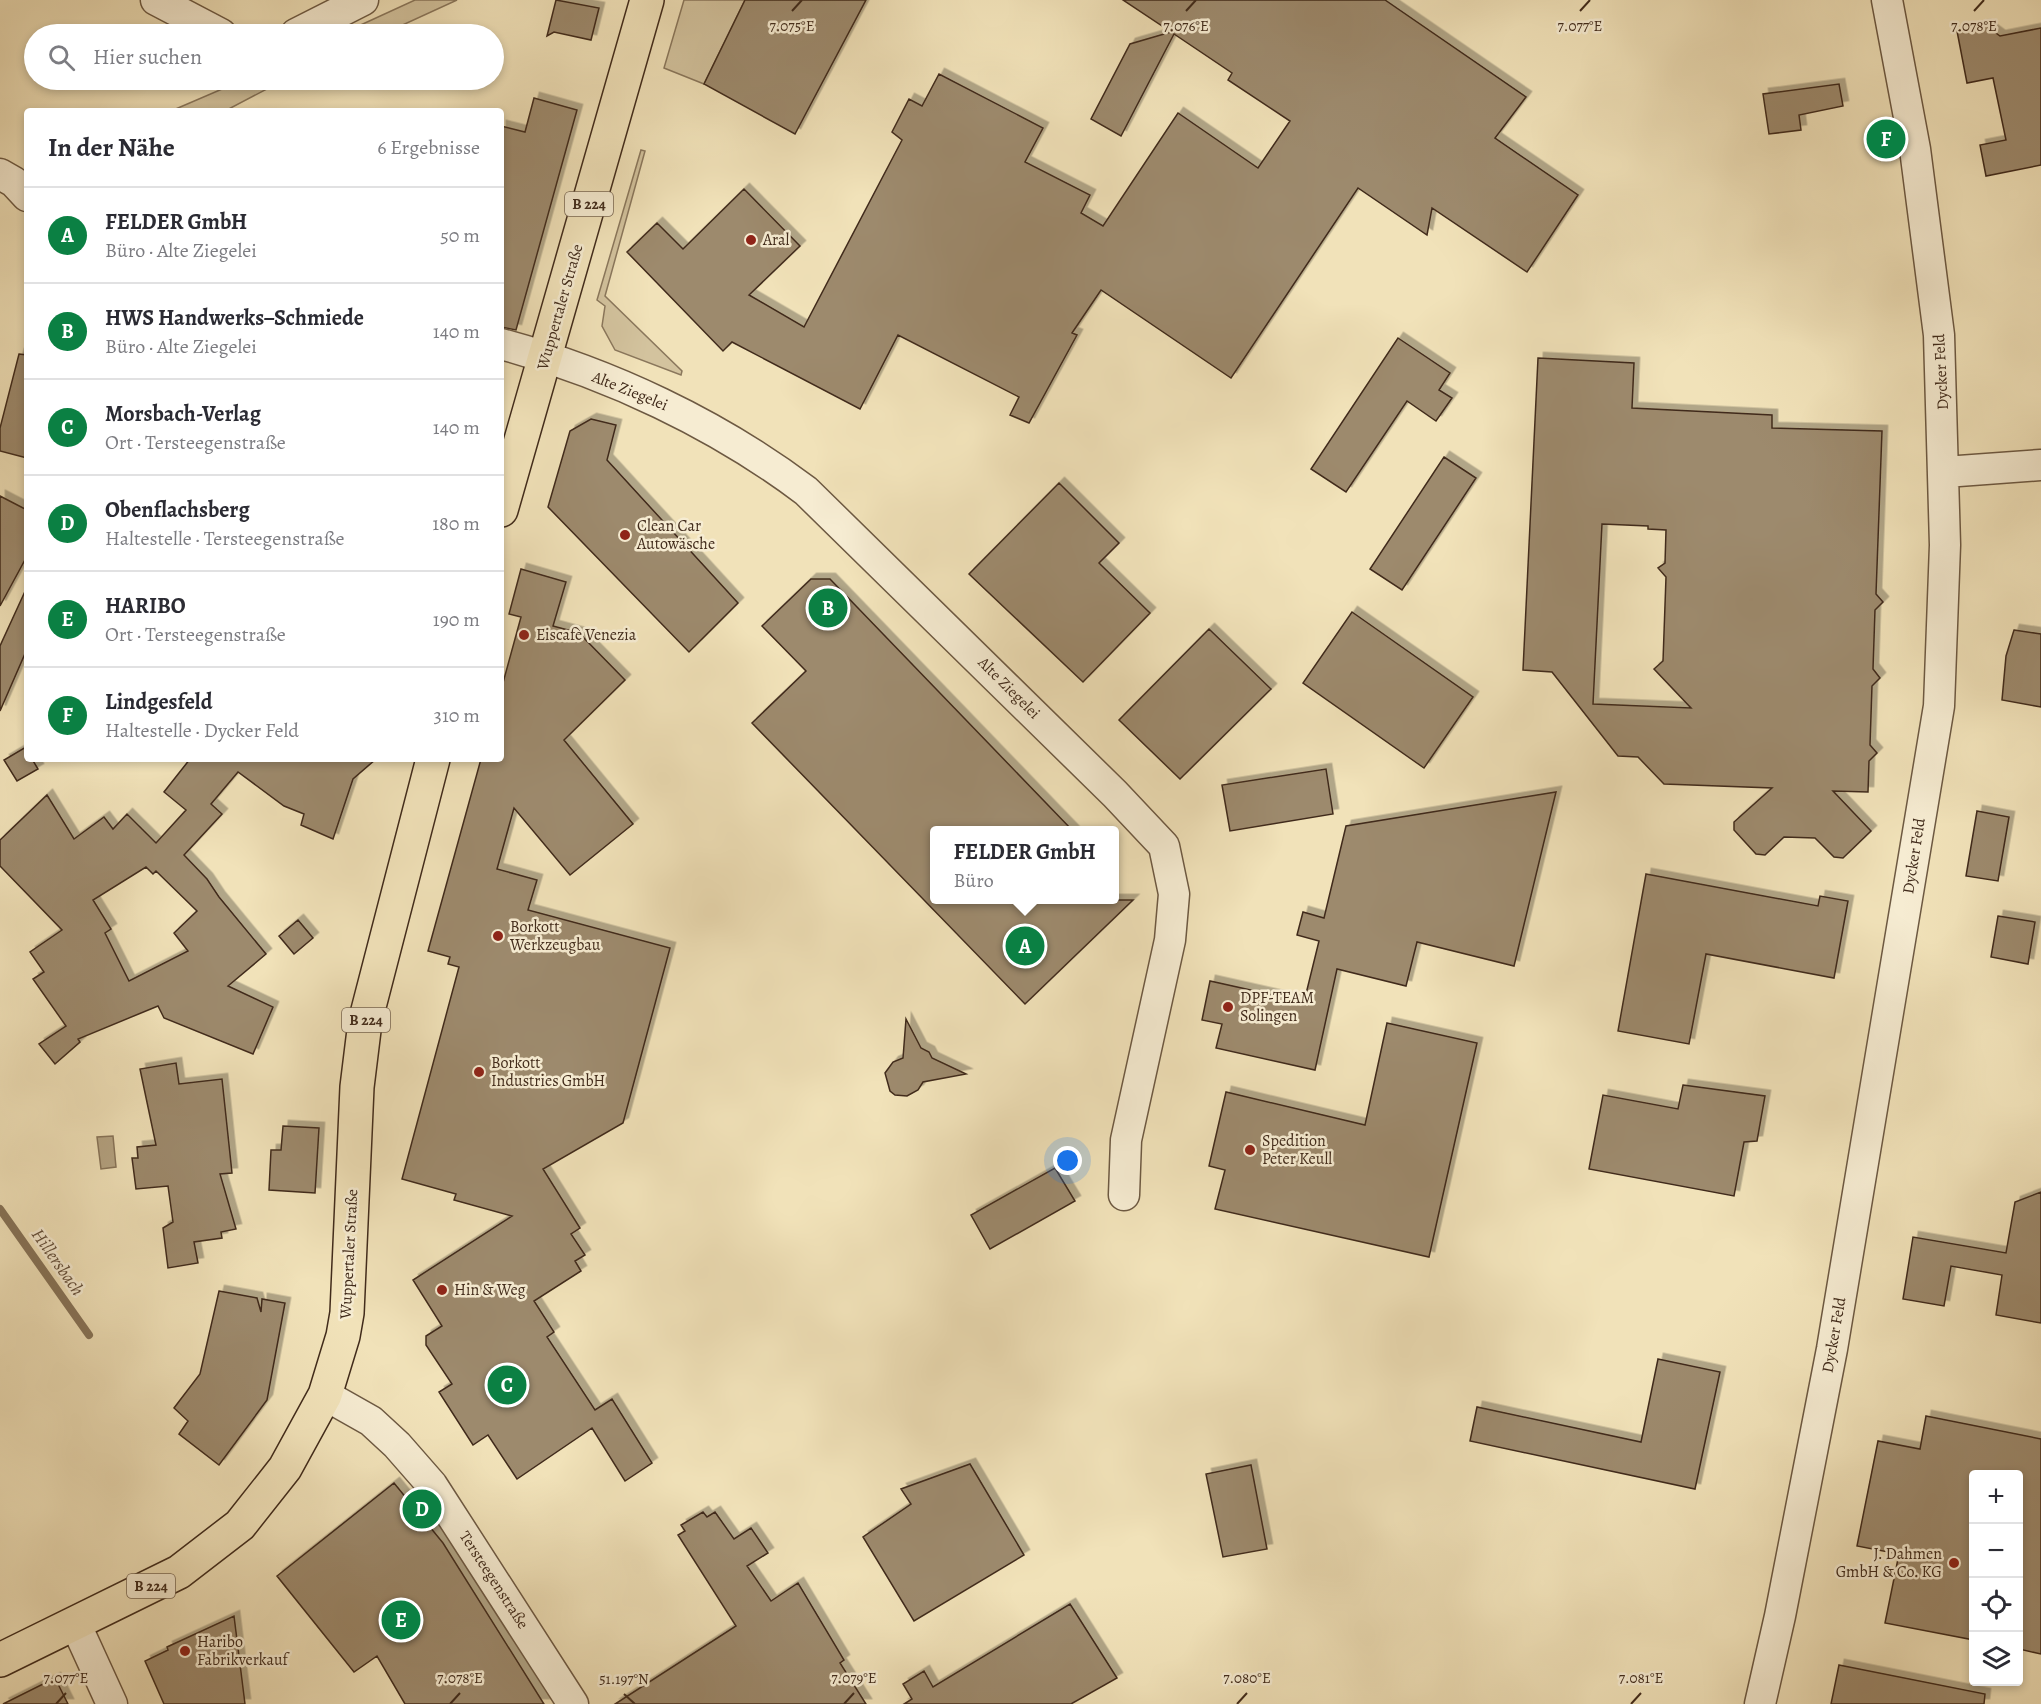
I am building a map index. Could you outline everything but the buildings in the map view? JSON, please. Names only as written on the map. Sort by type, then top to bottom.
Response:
[{"type":"main road","name":"Wuppertaler Straße","points":[[504,500],[647,0]]},
{"type":"main road","name":"Wuppertaler Straße","points":[[0,1660],[179,1572],[240,1525],[285,1468],[325,1395],[343,1336],[347,1313],[357,1088],[365,1022],[432,762]]},
{"type":"street","points":[[156,0],[202,24]]},
{"type":"street","points":[[316,24],[363,0]]},
{"type":"street","name":"Dycker Feld","points":[[1760,1704],[1780,1616],[1832,1349],[1939,705],[1946,545],[1939,335],[1915,149],[1887,0]]},
{"type":"street","points":[[0,174],[14,182],[24,193]]},
{"type":"street","name":"Alte Ziegelei","points":[[504,345],[546,358],[688,416],[759,457],[806,490],[1098,777],[1164,846],[1174,894],[1170,940],[1126,1140],[1124,1195]]},
{"type":"street","points":[[1945,472],[2041,465]]},
{"type":"street","name":"Tersteegenstraße","points":[[325,1395],[371,1421],[397,1445],[432,1485],[573,1704]]},
{"type":"street","points":[[75,1623],[112,1704]]},
{"type":"shaded area","points":[[415,0],[457,0],[405,24],[363,24]]},
{"type":"shaded area","points":[[684,0],[745,0],[704,84],[664,68]]},
{"type":"shaded area","points":[[220,90],[265,90],[231,108],[178,108]]},
{"type":"shaded area","points":[[641,150],[645,151],[605,296],[682,371],[681,375],[615,350],[602,326],[605,306],[597,300]]},
{"type":"shaded area","points":[[113,1136],[116,1167],[101,1169],[97,1137]]},
{"type":"waterway","name":"Hillersbach","points":[[0,1209],[89,1335]]},
{"type":"place","name":"Lindgesfeld","points":[[1886,139]]},
{"type":"place","name":"Aral","points":[[751,240]]},
{"type":"place","name":"Clean Car Autowäsche","points":[[625,535]]},
{"type":"place","name":"HWS Handwerks‒Schmiede","points":[[828,608]]},
{"type":"place","name":"Eiscafè Venezia","points":[[524,635]]},
{"type":"place","name":"Borkott Werkzeugbau","points":[[498,936]]},
{"type":"place","name":"FELDER GmbH","points":[[1025,946]]},
{"type":"place","name":"DPF-TEAM Solingen","points":[[1228,1007]]},
{"type":"place","name":"Borkott Industries GmbH","points":[[479,1072]]},
{"type":"place","name":"Spedition Peter Keull","points":[[1250,1150]]},
{"type":"place","name":"Hin & Weg","points":[[442,1290]]},
{"type":"place","name":"Morsbach-Verlag","points":[[507,1385]]},
{"type":"place","name":"Obenflachsberg","points":[[422,1509]]},
{"type":"place","name":"J. Dahmen GmbH & Co. KG","points":[[1954,1563]]},
{"type":"place","name":"HARIBO","points":[[401,1620]]},
{"type":"place","name":"Haribo Fabrikverkauf","points":[[185,1651]]}]
